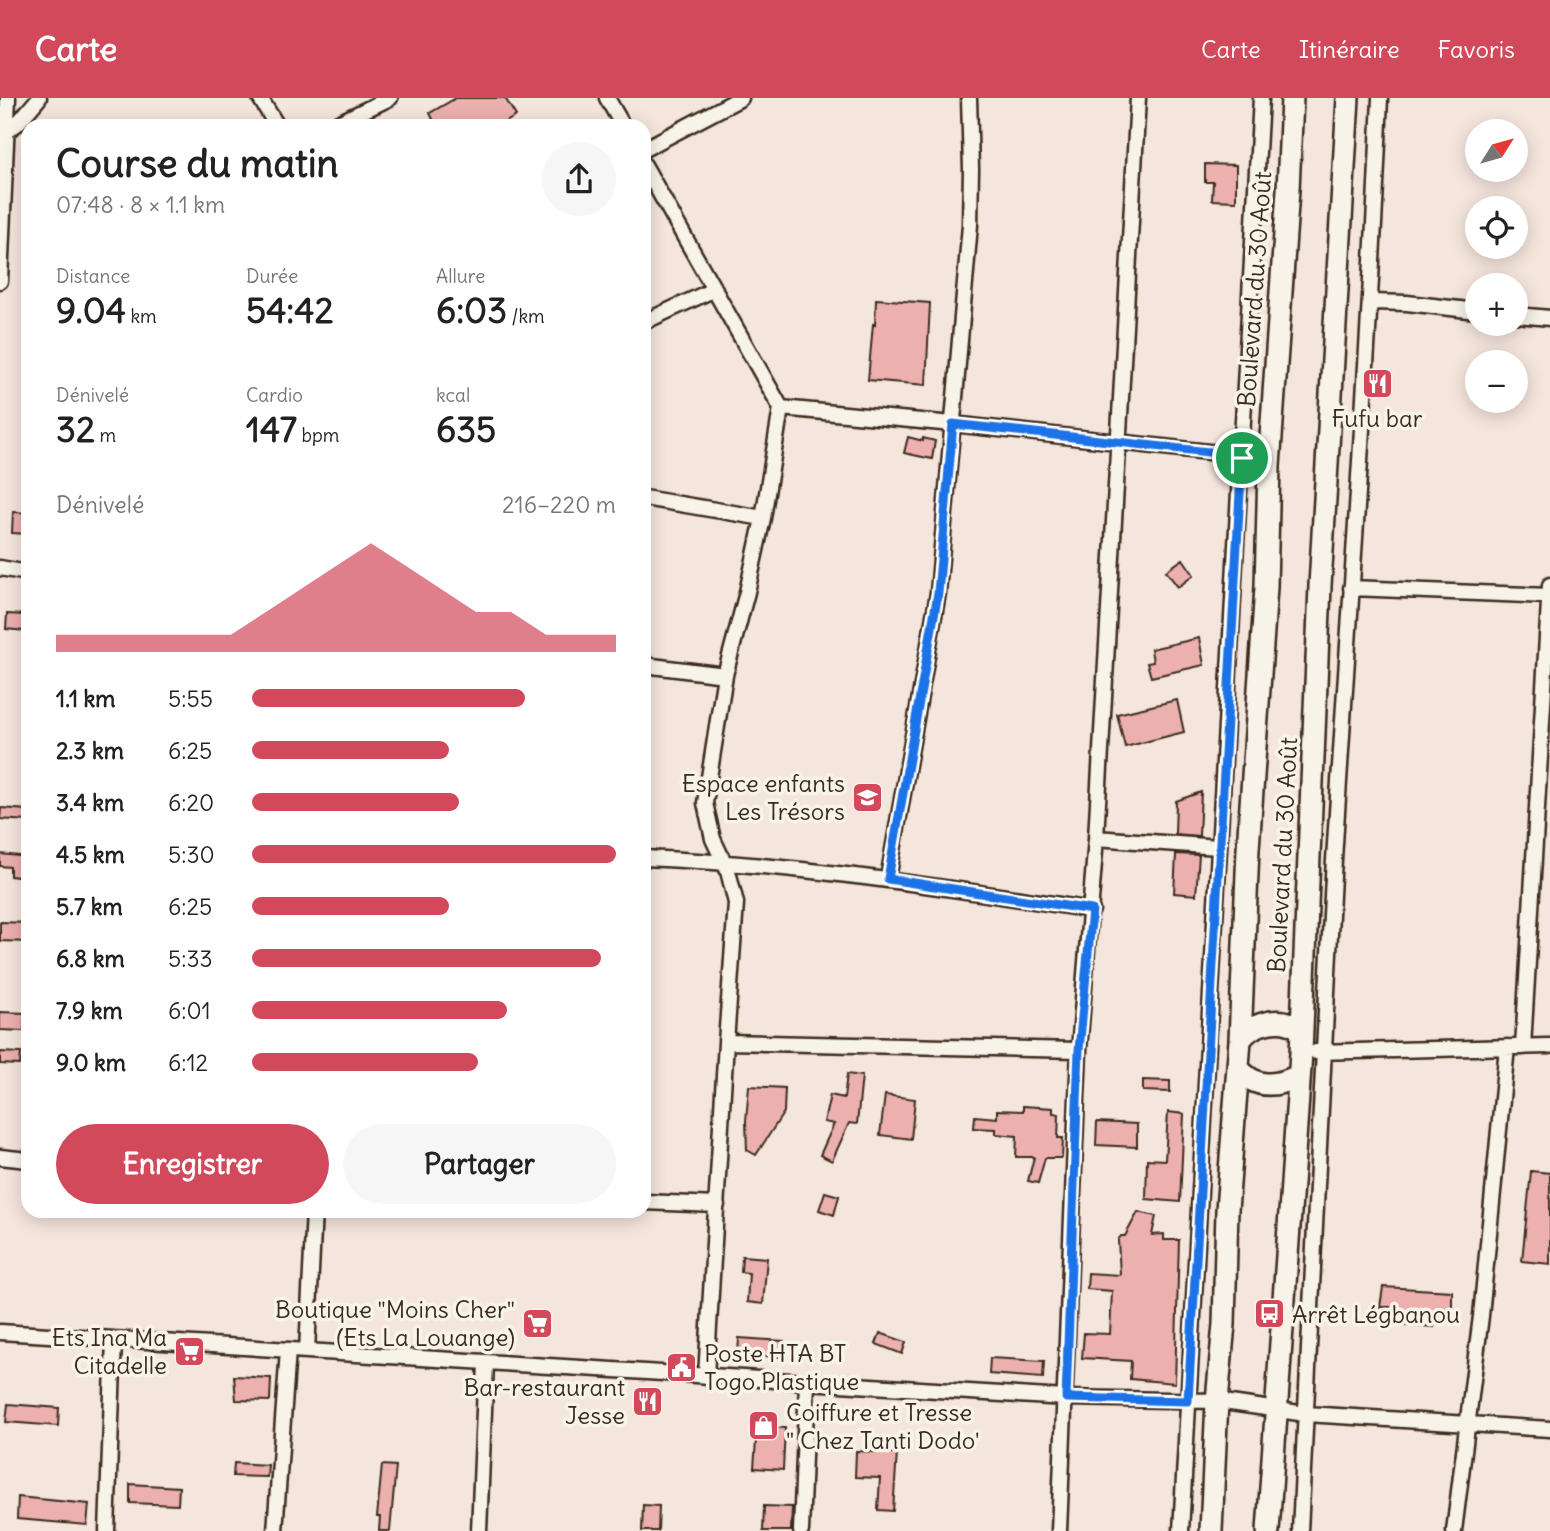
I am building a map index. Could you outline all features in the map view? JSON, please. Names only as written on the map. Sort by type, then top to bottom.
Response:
[{"type":"highway","name":"Boulevard du 30 Août","points":[[1211,1531],[1217,1401],[1224,1324],[1227,1210],[1240,1040],[1248,849],[1266,587],[1269,466],[1292,98]]},
{"type":"highway","name":"Boulevard du 30 Août","points":[[1268,1531],[1301,1052],[1321,586],[1348,98]]},
{"type":"highway","points":[[1240,1040],[1252,1027],[1266,1023],[1293,1024],[1300,1029]]},
{"type":"highway","points":[[1238,1068],[1251,1081],[1262,1084],[1287,1082],[1298,1076]]},
{"type":"street","points":[[0,281],[3,134],[8,98]]},
{"type":"street","points":[[21,119],[39,98]]},
{"type":"street","points":[[260,98],[273,119]]},
{"type":"street","points":[[346,119],[390,98]]},
{"type":"street","points":[[607,98],[618,119]]},
{"type":"street","points":[[651,145],[741,98]]},
{"type":"street","points":[[888,879],[938,593],[971,198],[969,98]]},
{"type":"street","points":[[1059,1531],[1079,1050],[1092,910],[1139,98]]},
{"type":"street","points":[[1181,1531],[1261,98]]},
{"type":"street","points":[[1300,1531],[1323,1052],[1351,588],[1372,302],[1380,98]]},
{"type":"street","points":[[3,134],[21,119]]},
{"type":"street","points":[[651,177],[781,408],[763,519],[725,675],[705,803],[713,839],[724,861],[737,903],[706,1376]]},
{"type":"street","points":[[651,319],[715,289]]},
{"type":"street","points":[[1372,302],[1465,310]]},
{"type":"street","points":[[1528,316],[1550,318]]},
{"type":"street","points":[[781,408],[1120,442],[1242,458]]},
{"type":"street","points":[[651,499],[763,519]]},
{"type":"street","points":[[0,568],[21,572]]},
{"type":"street","points":[[1523,1047],[1550,585]]},
{"type":"street","points":[[1351,588],[1550,596]]},
{"type":"street","points":[[651,666],[725,675]]},
{"type":"street","points":[[1096,838],[1218,847]]},
{"type":"street","points":[[651,858],[724,861],[888,879],[1092,910]]},
{"type":"street","points":[[726,1042],[1079,1050]]},
{"type":"street","points":[[1301,1052],[1550,1046]]},
{"type":"street","points":[[1454,1531],[1481,1316],[1507,1047]]},
{"type":"street","points":[[0,1157],[21,1159]]},
{"type":"street","points":[[651,1202],[717,1205]]},
{"type":"street","points":[[307,1351],[314,1218]]},
{"type":"street","points":[[0,1332],[1066,1398],[1217,1401],[1306,1414],[1550,1429]]},
{"type":"street","points":[[107,1531],[114,1339]]},
{"type":"street","points":[[275,1531],[288,1350]]},
{"type":"street","points":[[479,1531],[486,1362]]},
{"type":"street","points":[[801,1531],[807,1382]]},
{"type":"building","points":[[456,98],[505,98],[516,116],[511,119],[433,119],[430,113]]},
{"type":"building","points":[[1205,164],[1236,165],[1236,201],[1212,200],[1213,182],[1205,182]]},
{"type":"building","points":[[876,299],[930,303],[926,385],[868,380]]},
{"type":"building","points":[[908,437],[935,441],[932,459],[904,453]]},
{"type":"building","points":[[13,512],[21,513],[21,534],[12,533]]},
{"type":"building","points":[[1183,559],[1194,575],[1178,587],[1166,571]]},
{"type":"building","points":[[7,614],[21,615],[21,631],[6,629]]},
{"type":"building","points":[[1199,638],[1204,665],[1151,677],[1147,663],[1153,662],[1151,649]]},
{"type":"building","points":[[1177,700],[1184,732],[1125,747],[1117,714]]},
{"type":"building","points":[[1201,792],[1199,836],[1175,834],[1176,801]]},
{"type":"building","points":[[1,808],[21,809],[21,820],[0,819]]},
{"type":"building","points":[[0,854],[21,856],[21,877],[10,876],[10,867],[0,866]]},
{"type":"building","points":[[1176,854],[1199,855],[1196,895],[1174,893]]},
{"type":"building","points":[[0,922],[21,923],[21,942],[0,941]]},
{"type":"building","points":[[0,1012],[21,1013],[21,1031],[0,1030]]},
{"type":"building","points":[[0,1052],[21,1053],[20,1065],[0,1064]]},
{"type":"building","points":[[847,1074],[862,1076],[857,1124],[849,1123],[832,1161],[820,1155],[834,1124],[824,1122],[830,1095],[844,1098]]},
{"type":"building","points":[[1143,1080],[1170,1081],[1170,1092],[1143,1091]]},
{"type":"building","points":[[749,1086],[785,1088],[784,1112],[756,1155],[747,1150]]},
{"type":"building","points":[[885,1095],[915,1099],[911,1139],[880,1135]]},
{"type":"building","points":[[1023,1106],[1053,1108],[1053,1113],[1059,1114],[1058,1138],[1063,1138],[1062,1158],[1045,1158],[1038,1183],[1028,1181],[1034,1157],[1016,1157],[1017,1136],[996,1134],[996,1129],[974,1128],[975,1116],[997,1118],[997,1110],[1023,1111]]},
{"type":"building","points":[[1168,1112],[1184,1114],[1180,1202],[1146,1199],[1147,1159],[1165,1160]]},
{"type":"building","points":[[1097,1122],[1137,1124],[1137,1147],[1096,1145]]},
{"type":"building","points":[[1531,1171],[1550,1173],[1550,1264],[1522,1261]]},
{"type":"building","points":[[825,1192],[839,1196],[834,1215],[819,1210]]},
{"type":"building","points":[[1138,1212],[1156,1216],[1152,1235],[1164,1234],[1164,1240],[1179,1240],[1175,1383],[1130,1379],[1131,1361],[1082,1358],[1084,1333],[1110,1334],[1112,1291],[1087,1289],[1088,1273],[1120,1275],[1118,1240],[1125,1236]]},
{"type":"building","points":[[742,1256],[767,1258],[763,1304],[747,1302],[749,1273],[741,1272]]},
{"type":"building","points":[[1383,1287],[1452,1291],[1452,1310],[1439,1307],[1434,1327],[1386,1323],[1390,1307],[1380,1307]]},
{"type":"building","points":[[880,1333],[906,1342],[902,1354],[876,1344]]},
{"type":"building","points":[[739,1338],[784,1341],[784,1357],[738,1355]]},
{"type":"building","points":[[990,1358],[1044,1361],[1043,1378],[989,1374]]},
{"type":"building","points":[[234,1376],[271,1378],[270,1401],[236,1400]]},
{"type":"building","points":[[8,1404],[59,1408],[58,1426],[6,1422]]},
{"type":"building","points":[[757,1427],[785,1428],[783,1470],[754,1468]]},
{"type":"building","points":[[856,1451],[897,1453],[893,1511],[878,1510],[880,1478],[855,1477]]},
{"type":"building","points":[[234,1463],[268,1465],[267,1477],[233,1476]]},
{"type":"building","points":[[382,1465],[396,1466],[390,1531],[379,1531],[380,1517],[377,1517]]},
{"type":"building","points":[[130,1484],[179,1487],[178,1505],[130,1503]]},
{"type":"building","points":[[18,1497],[89,1504],[87,1525],[17,1519]]},
{"type":"building","points":[[643,1505],[659,1506],[658,1531],[642,1531]]},
{"type":"building","points":[[764,1506],[792,1507],[791,1531],[763,1531]]},
{"type":"place","name":"Fufu bar","points":[[1377,384]]},
{"type":"place","name":"Espace enfants Les Trésors","points":[[868,797]]},
{"type":"place","name":"Arrêt Légbanou","points":[[1269,1314]]},
{"type":"place","name":"Boutique \"Moins Cher\" (Ets La Louange)","points":[[538,1323]]},
{"type":"place","name":"Ets Ina Ma Citadelle","points":[[190,1351]]},
{"type":"place","name":"Poste HTA BT Togo Plastique","points":[[681,1367]]},
{"type":"place","name":"Bar-restaurant Jesse","points":[[648,1401]]},
{"type":"place","name":"Coiffure et Tresse \" Chez Tanti Dodo'","points":[[763,1426]]},
{"type":"route","points":[[953,424],[1227,454],[1242,458],[1188,1401],[1066,1398],[1079,1050],[1092,910],[888,879],[938,593],[953,424]]}]
